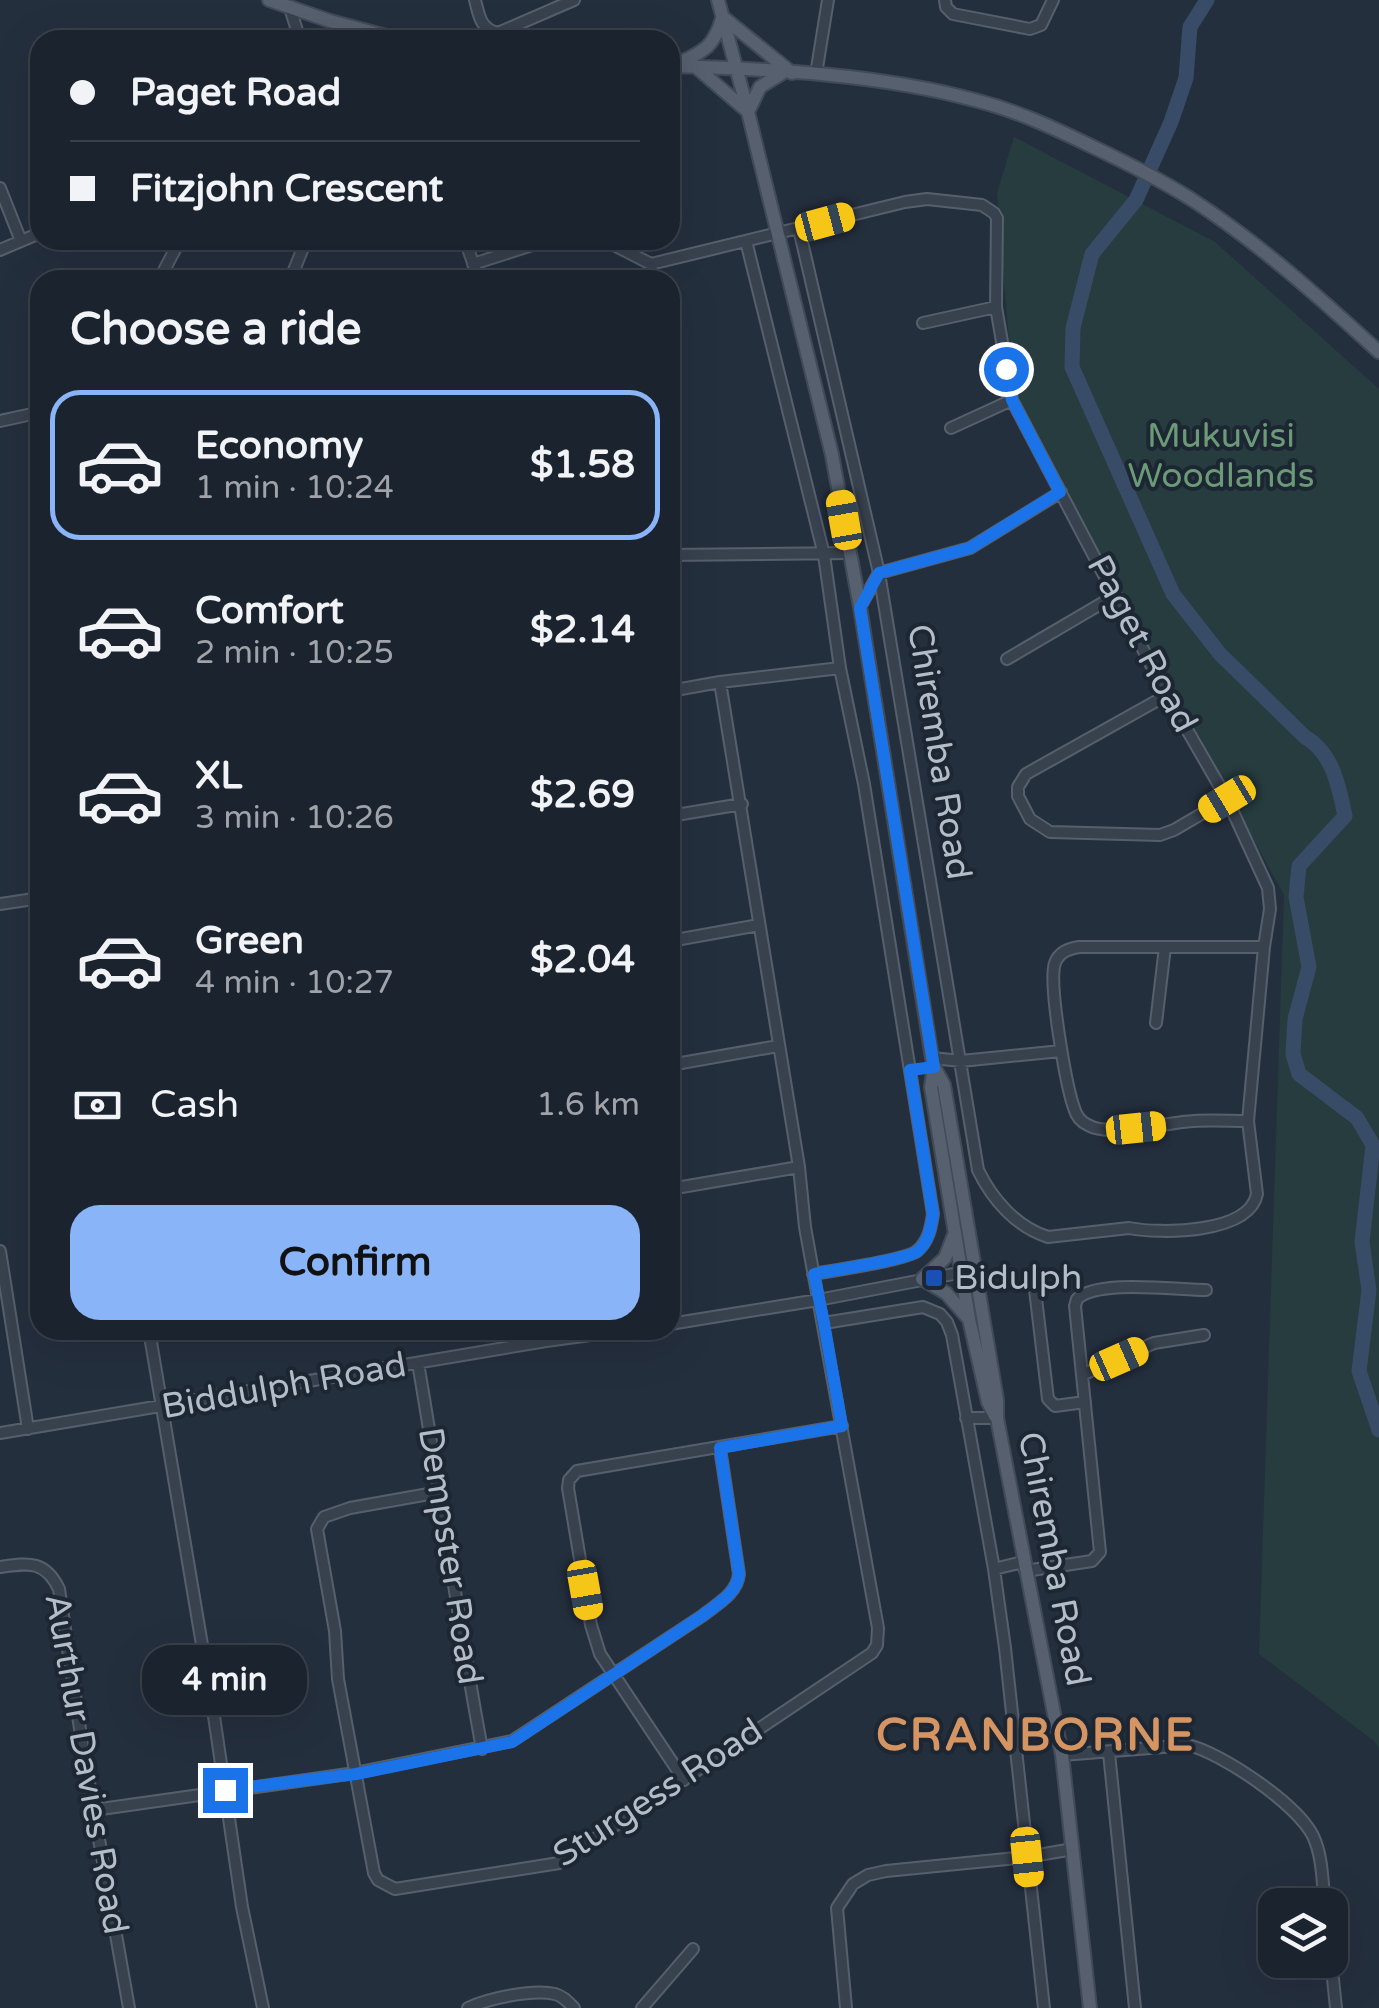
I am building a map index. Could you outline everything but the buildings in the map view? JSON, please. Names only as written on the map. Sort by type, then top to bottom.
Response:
[{"type":"main road","points":[[270,0],[366,30]]},
{"type":"main road","name":"Chiremba Road","points":[[718,0],[832,456],[933,1062],[931,1086],[954,1234],[968,1271],[968,1319],[988,1402],[996,1418]]},
{"type":"main road","points":[[680,62],[710,45],[722,17],[787,73]]},
{"type":"main road","points":[[680,66],[816,74],[897,84],[978,101],[1032,119],[1138,168],[1200,205],[1262,250],[1379,352]]},
{"type":"main road","points":[[696,67],[748,112],[760,87],[787,73]]},
{"type":"main road","name":"Chiremba Road","points":[[933,1062],[944,1085],[968,1271],[1062,1755],[1090,2008]]},
{"type":"main road","points":[[954,1234],[945,1258],[922,1279],[946,1293],[968,1319]]},
{"type":"street","points":[[475,0],[487,30]]},
{"type":"street","points":[[505,30],[574,0]]},
{"type":"street","points":[[816,74],[828,0]]},
{"type":"street","points":[[946,4],[953,14],[1030,29],[1041,24],[1053,0]]},
{"type":"street","points":[[290,8],[297,30]]},
{"type":"street","points":[[0,188],[21,241]]},
{"type":"street","name":"Paget Road","points":[[799,229],[927,199],[982,205],[994,213],[998,228],[996,307],[1012,400],[1167,695],[1227,799],[1268,888],[1270,909],[1248,1121],[1257,1194],[1249,1210]]},
{"type":"street","points":[[624,250],[651,264],[799,229]]},
{"type":"street","name":"Chiremba Road","points":[[799,229],[879,573],[978,1170],[1007,1212],[1038,1234],[1048,1236],[1117,1228],[1181,1230],[1239,1218],[1249,1210]]},
{"type":"street","points":[[0,250],[30,237]]},
{"type":"street","points":[[746,241],[824,555],[933,1214],[926,1242],[911,1254],[814,1274]]},
{"type":"street","points":[[469,250],[476,270]]},
{"type":"street","points":[[474,264],[517,250]]},
{"type":"street","points":[[651,264],[651,270]]},
{"type":"street","points":[[923,323],[996,307]]},
{"type":"street","points":[[951,428],[1012,400]]},
{"type":"street","points":[[0,421],[30,414]]},
{"type":"street","points":[[860,608],[879,573],[970,548],[1060,492]]},
{"type":"street","points":[[680,556],[850,553]]},
{"type":"street","points":[[1007,658],[1116,595]]},
{"type":"street","points":[[680,688],[840,668]]},
{"type":"street","name":"Sturgess Road","points":[[440,1492],[350,1508],[324,1517],[317,1529],[335,1631],[338,1679],[374,1873],[378,1880],[395,1889],[558,1863],[877,1646],[878,1628],[805,1227],[800,1167],[720,682]]},
{"type":"street","points":[[1167,695],[1026,774],[1018,787],[1018,796],[1030,819],[1050,832],[1160,835],[1227,799]]},
{"type":"street","points":[[680,814],[742,804]]},
{"type":"street","points":[[874,851],[925,856]]},
{"type":"street","points":[[0,904],[30,900]]},
{"type":"street","points":[[680,940],[759,924]]},
{"type":"street","points":[[1248,1121],[1194,1121],[1107,1131],[1086,1125],[1074,1109],[1061,1051],[1052,974],[1060,954],[1079,947],[1264,947]]},
{"type":"street","points":[[1156,1022],[1165,947]]},
{"type":"street","points":[[680,1063],[778,1046]]},
{"type":"street","points":[[910,1070],[933,1062],[1061,1051]]},
{"type":"street","points":[[680,1187],[800,1167]]},
{"type":"street","points":[[0,1251],[4,1299],[28,1429]]},
{"type":"street","points":[[680,1322],[968,1271]]},
{"type":"street","points":[[994,1568],[1092,1561],[1100,1552],[1075,1306],[1081,1294],[1136,1287],[1206,1290]]},
{"type":"street","points":[[1035,1290],[1048,1399],[1055,1406],[1085,1402]]},
{"type":"street","points":[[824,1323],[923,1307],[940,1314],[952,1334],[1005,1648],[1044,2008]]},
{"type":"street","points":[[1084,1374],[1154,1344],[1204,1334]]},
{"type":"street","points":[[150,1340],[262,2008]]},
{"type":"street","name":"Biddulph Road","points":[[0,1433],[525,1340]]},
{"type":"street","name":"Dempster Road","points":[[418,1362],[482,1749]]},
{"type":"street","points":[[966,1418],[996,1418]]},
{"type":"street","points":[[684,1780],[600,1654],[591,1625],[569,1480],[577,1471],[842,1426]]},
{"type":"street","points":[[94,1810],[356,1774],[512,1742],[702,1616],[738,1584],[720,1448]]},
{"type":"street","name":"Aurthur Davies Road","points":[[0,1568],[46,1569],[59,1589],[129,2008]]},
{"type":"street","points":[[1062,1755],[1188,1746],[1204,1749],[1286,1805],[1311,1832],[1319,1851],[1323,1888]]},
{"type":"street","points":[[1109,1753],[1135,2008]]},
{"type":"street","points":[[846,2008],[837,1908],[853,1884],[886,1871],[1073,1849]]},
{"type":"street","points":[[642,2008],[693,1950]]},
{"type":"street","points":[[1333,1978],[1336,2008]]},
{"type":"street","points":[[468,2008],[488,2000],[541,1993],[557,1994],[574,2008]]},
{"type":"green space","name":"Mukuvisi Woodlands","points":[[1014,137],[1215,242],[1379,389],[1379,1748],[1259,1654],[1284,895],[1014,404],[997,193]]},
{"type":"waterway","points":[[1207,0],[1190,27],[1186,78],[1136,200],[1092,254],[1073,328],[1072,367],[1173,594],[1220,654],[1322,752],[1337,782],[1345,816],[1299,866],[1296,897],[1309,967],[1295,1019],[1293,1054],[1299,1074],[1357,1118],[1373,1145],[1362,1242],[1369,1290],[1359,1371],[1379,1430]]},
{"type":"place","name":"Bidulph","points":[[934,1278]]},
{"type":"district","name":"CRANBORNE","points":[[1036,1736]]},
{"type":"route","points":[[225,1790],[356,1774],[512,1742],[702,1616],[738,1584],[720,1448],[842,1426],[814,1274],[919,1250],[931,1230],[933,1214],[910,1070],[934,1067],[860,608],[879,573],[970,548],[1060,492],[1012,400],[1006,369]]}]
